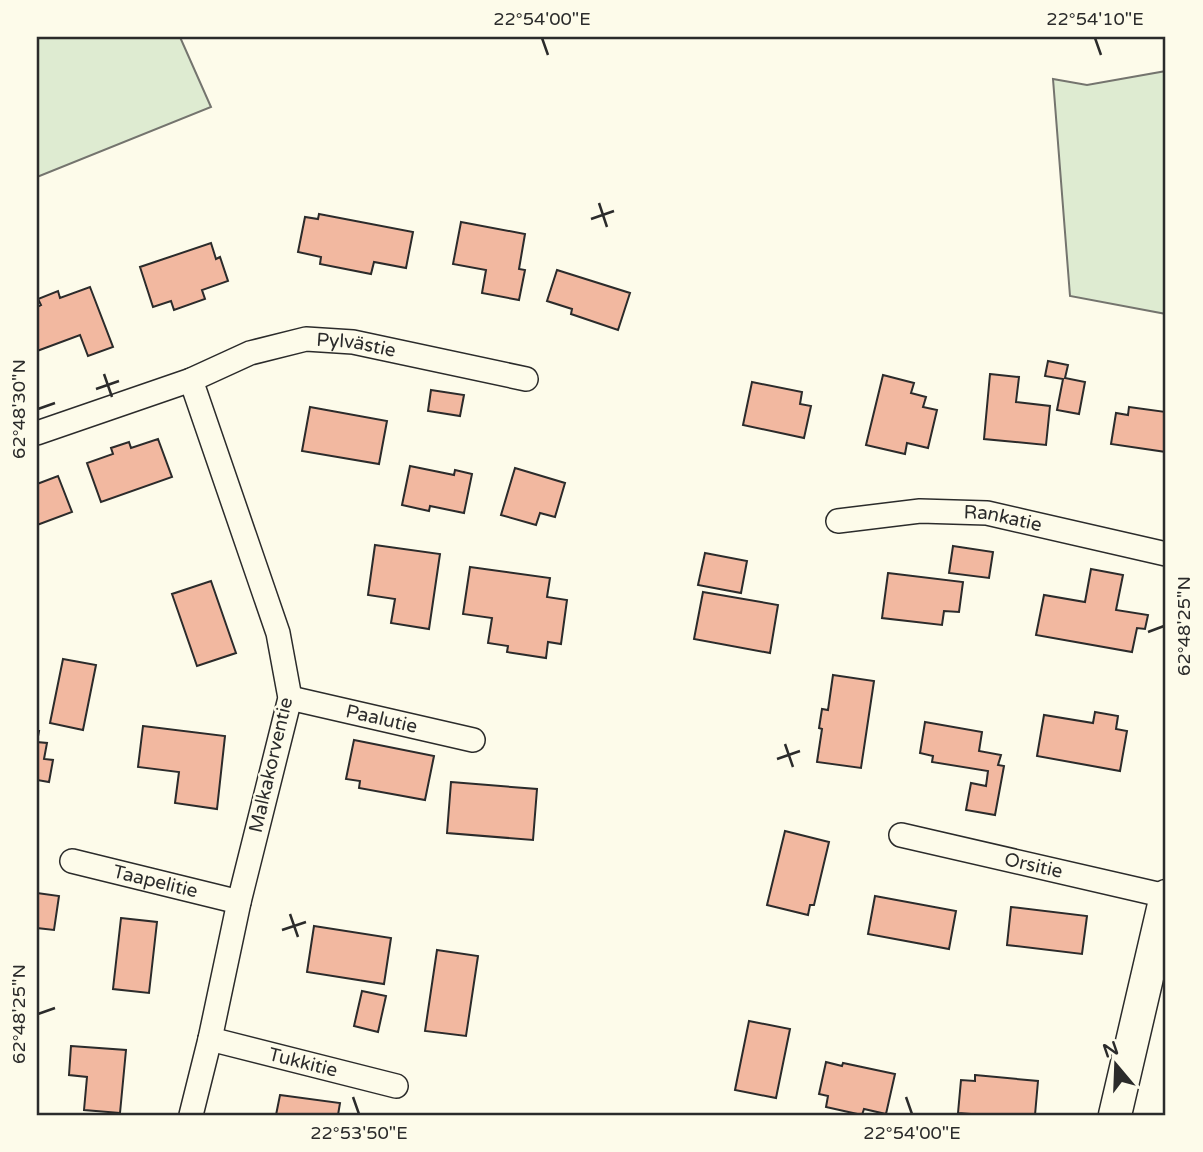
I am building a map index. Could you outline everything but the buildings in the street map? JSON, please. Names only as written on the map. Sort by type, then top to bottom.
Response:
[{"type":"street","name":"Pylvästie","points":[[37,433],[191,380],[250,353],[306,340],[353,342],[526,379]]},
{"type":"street","name":"Malkakorventie","points":[[191,380],[278,633],[290,698],[239,902],[191,1115]]},
{"type":"street","name":"Rankatie","points":[[838,521],[920,511],[986,513],[1166,554]]},
{"type":"street","name":"Paalutie","points":[[290,698],[474,740]]},
{"type":"street","name":"Orsitie","points":[[901,835],[1166,896]]},
{"type":"street","name":"Taapelitie","points":[[72,861],[239,902]]},
{"type":"street","points":[[1115,1115],[1166,896]]},
{"type":"street","name":"Tukkitie","points":[[210,1040],[396,1086]]},
{"type":"green space","points":[[37,37],[180,37],[211,107],[37,177]]},
{"type":"green space","points":[[1166,71],[1166,314],[1070,296],[1053,79],[1087,85]]}]
